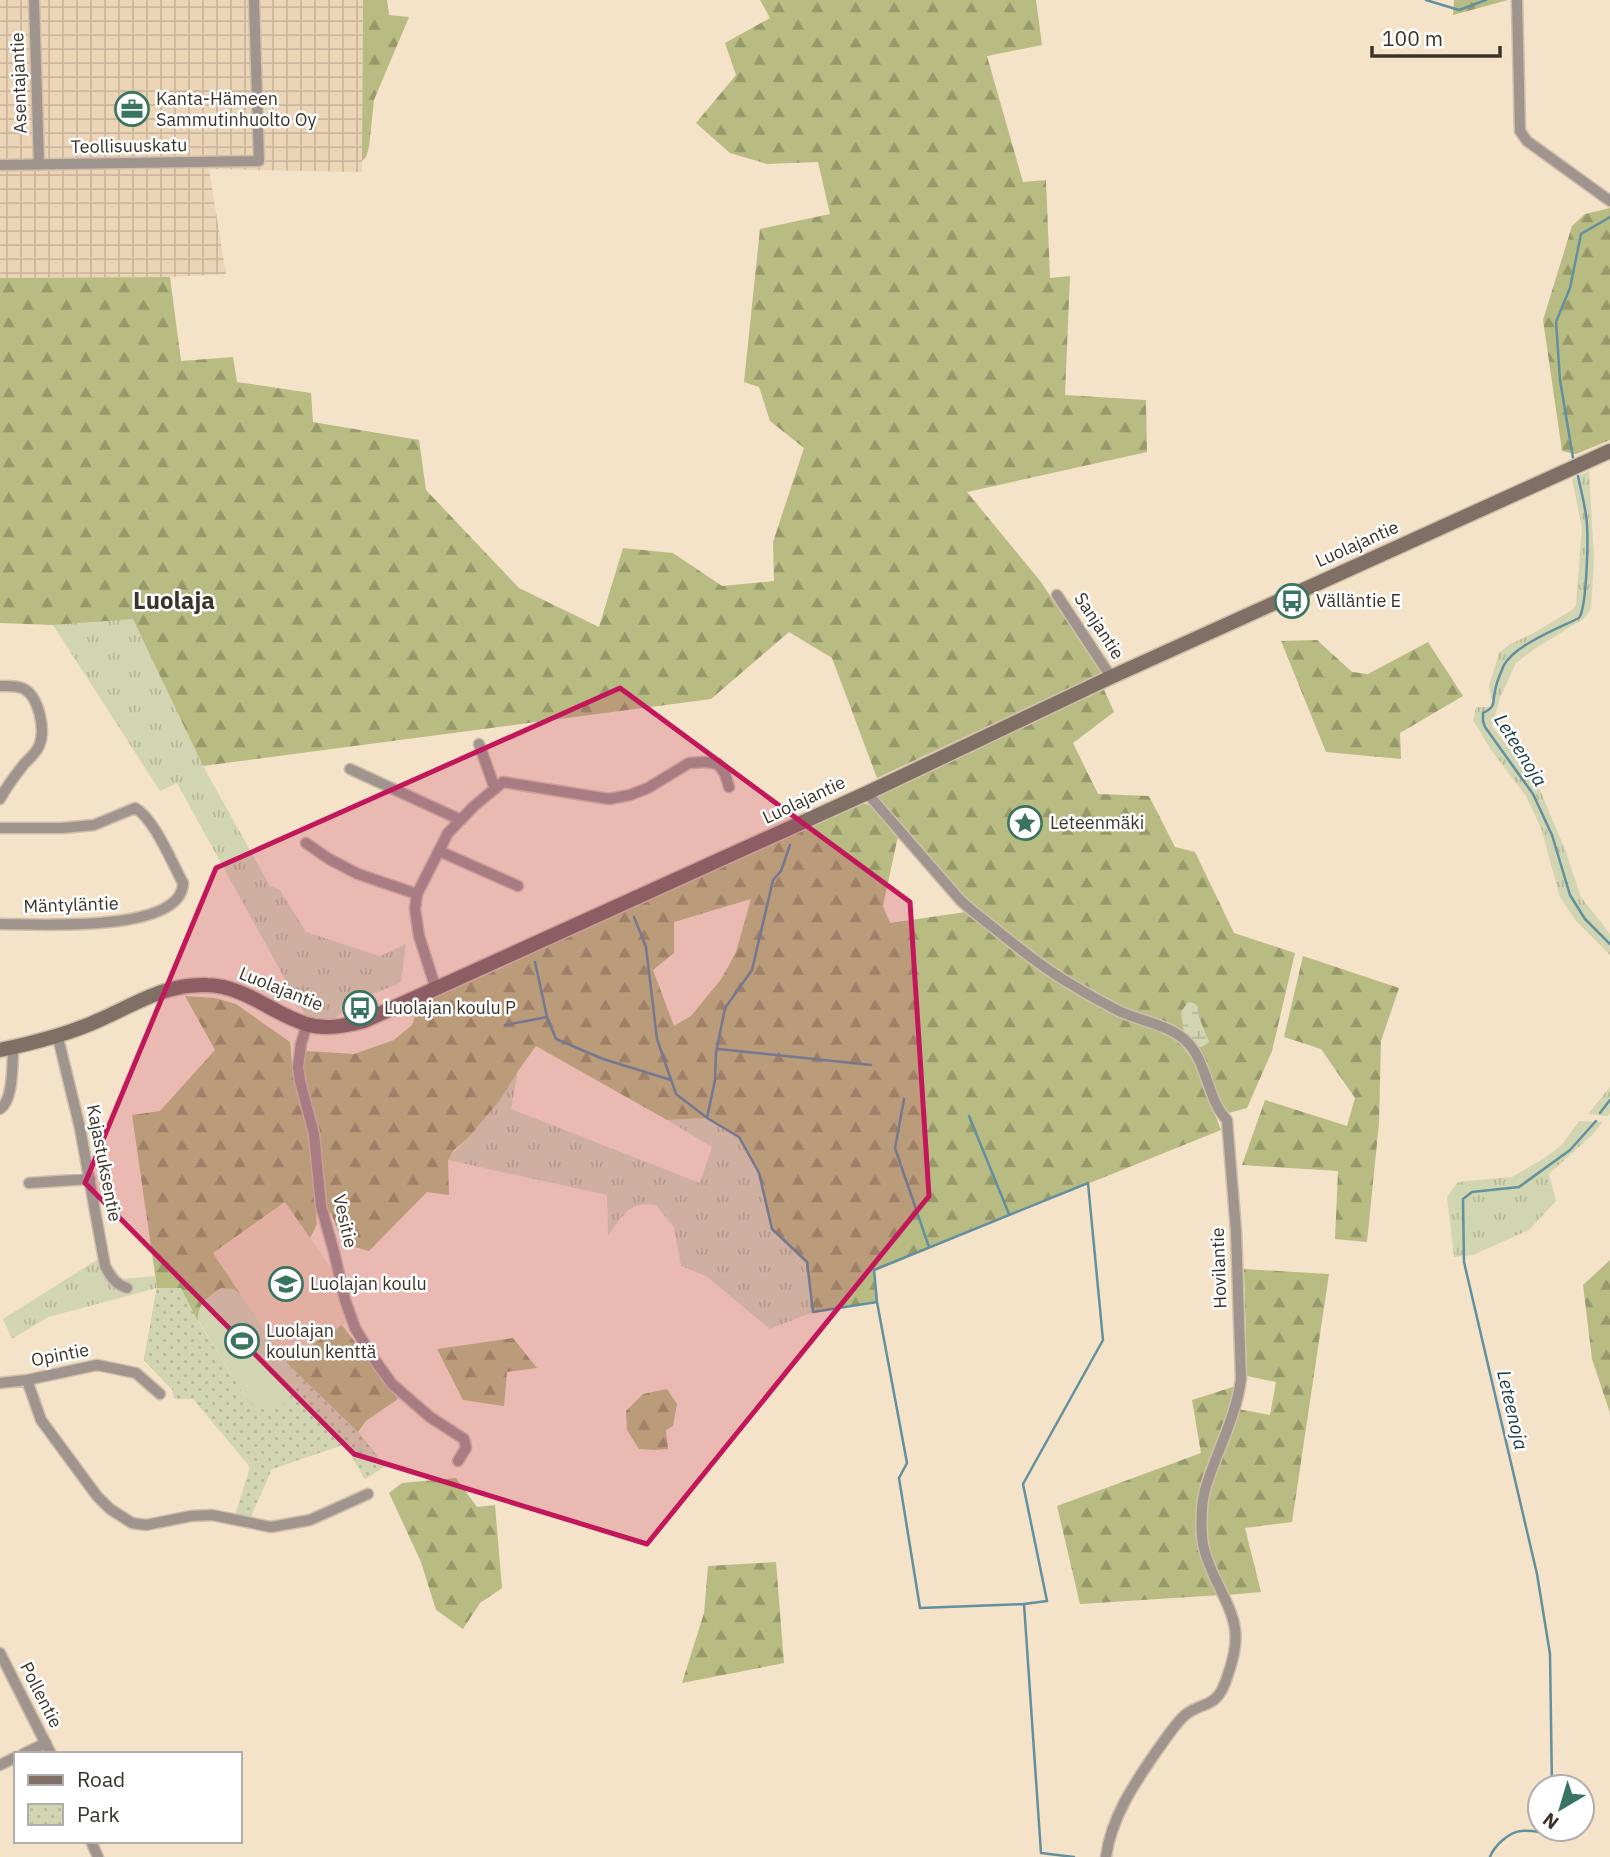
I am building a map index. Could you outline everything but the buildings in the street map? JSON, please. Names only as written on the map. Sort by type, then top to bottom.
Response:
[{"type":"main road","name":"Luolajantie","points":[[6,1049],[55,1037],[158,992],[192,985],[209,985],[243,992],[307,1024],[336,1027],[364,1021],[1610,451]]},
{"type":"street","name":"Asentajantie","points":[[34,0],[39,165]]},
{"type":"street","name":"Teollisuuskatu","points":[[0,165],[259,161],[254,0]]},
{"type":"street","points":[[1517,0],[1520,131],[1527,141],[1610,201]]},
{"type":"street","name":"Sanjantie","points":[[1057,595],[1111,677]]},
{"type":"street","points":[[0,686],[14,685],[25,688],[38,709],[41,731],[40,745],[0,799]]},
{"type":"street","points":[[479,744],[499,785]]},
{"type":"street","points":[[436,989],[419,936],[415,909],[417,894],[448,833],[499,785],[608,799],[648,788],[689,763],[706,762],[718,764],[729,787]]},
{"type":"street","points":[[350,769],[461,820]]},
{"type":"street","name":"Hovilantie","points":[[867,793],[961,901],[975,913],[1072,985],[1121,1012],[1176,1033],[1184,1040],[1198,1059],[1220,1112],[1227,1120],[1236,1231],[1241,1379],[1226,1435],[1205,1491],[1202,1542],[1209,1565],[1233,1616],[1237,1635],[1233,1661],[1224,1688],[1216,1699],[1187,1713],[1134,1785],[1111,1833],[1106,1857]]},
{"type":"street","name":"Mäntyläntie","points":[[0,828],[94,825],[135,808],[142,811],[150,821],[183,883],[183,892],[177,900],[155,913],[130,920],[107,923],[0,924]]},
{"type":"street","points":[[306,843],[358,874],[417,894]]},
{"type":"street","points":[[439,851],[518,886]]},
{"type":"street","name":"Vesitie","points":[[307,1024],[298,1067],[314,1134],[321,1206],[345,1300],[355,1328],[392,1384],[430,1416],[464,1439],[466,1448],[458,1461]]},
{"type":"street","name":"Kajastuksentie","points":[[55,1037],[59,1042],[71,1091],[105,1266],[111,1278],[127,1288]]},
{"type":"street","points":[[0,1109],[8,1100],[13,1054],[6,1049]]},
{"type":"street","points":[[29,1182],[90,1179]]},
{"type":"street","name":"Opintie","points":[[0,1383],[97,1365],[136,1373],[160,1394]]},
{"type":"street","points":[[27,1380],[41,1420],[97,1496],[110,1509],[132,1523],[146,1525],[191,1516],[212,1515],[271,1527],[310,1520],[368,1494]]},
{"type":"street","name":"Pollentie","points":[[0,1653],[50,1752]]},
{"type":"street","points":[[27,1752],[46,1743]]},
{"type":"highlighted area","points":[[620,688],[910,902],[929,1196],[647,1544],[354,1454],[85,1183],[216,868]]},
{"type":"shaded area","points":[[0,0],[363,0],[362,172],[209,169],[226,274],[0,278]]},
{"type":"shaded area","name":"Luolajan koulu","points":[[286,1202],[335,1274],[346,1324],[286,1362],[213,1253]]},
{"type":"green space","points":[[363,0],[387,0],[389,15],[409,17],[374,100],[369,147],[362,161]]},
{"type":"green space","points":[[760,0],[1036,0],[1042,45],[987,56],[1023,182],[1046,180],[1050,278],[1070,276],[1065,395],[1146,400],[1147,452],[967,492],[1041,582],[1101,673],[877,778],[832,658],[789,632],[711,699],[203,766],[133,619],[53,625],[0,623],[0,278],[170,277],[181,361],[233,357],[237,382],[311,393],[313,422],[419,440],[426,490],[519,588],[599,627],[623,548],[673,553],[722,586],[774,581],[773,542],[804,448],[770,421],[759,387],[744,382],[760,229],[830,214],[818,162],[767,164],[730,153],[696,123],[736,75],[725,43],[770,18]]},
{"type":"green space","points":[[1454,0],[1508,0],[1453,15]]},
{"type":"green space","points":[[1610,208],[1610,440],[1576,454],[1562,451],[1543,320],[1572,226],[1585,214]]},
{"type":"green space","points":[[1589,471],[1594,559],[1591,609],[1583,619],[1516,663],[1500,698],[1492,726],[1540,790],[1581,897],[1610,934],[1610,955],[1575,920],[1560,897],[1541,828],[1526,796],[1491,750],[1473,720],[1476,707],[1490,707],[1492,702],[1489,686],[1499,653],[1510,644],[1572,610],[1576,605],[1582,527],[1572,479]]},
{"type":"green space","points":[[133,618],[203,766],[270,886],[280,890],[306,932],[380,956],[406,944],[401,982],[359,999],[333,1020],[307,1019],[177,783],[160,791],[53,625]]},
{"type":"green space","points":[[1317,640],[1352,672],[1368,674],[1428,642],[1463,696],[1400,733],[1401,759],[1326,752],[1281,641]]},
{"type":"green space","points":[[1102,685],[1114,712],[1073,743],[1098,794],[1149,796],[1175,847],[1195,852],[1234,933],[1295,953],[1272,1051],[1247,1108],[1225,1114],[1197,1047],[1073,983],[974,909],[874,795]]},
{"type":"green space","points":[[862,803],[871,805],[898,836],[883,906],[890,923],[966,912],[1120,1017],[1172,1036],[1195,1063],[1221,1130],[874,1270],[877,1302],[813,1312],[807,1262],[772,1229],[759,1173],[739,1137],[707,1118],[667,1120],[536,1046],[500,1100],[448,1160],[449,1195],[427,1192],[369,1251],[343,1244],[331,1213],[324,1213],[320,1131],[303,1082],[301,1059],[307,1051],[354,1054],[394,1040],[412,1025],[416,1013],[414,1004],[466,984]],"holes":[[[751,899],[736,952],[722,978],[691,1016],[674,1026],[653,970],[674,953],[674,922]]]},
{"type":"green space","points":[[1303,956],[1399,988],[1381,1041],[1379,1123],[1367,1242],[1335,1239],[1338,1171],[1242,1165],[1265,1100],[1347,1126],[1355,1098],[1321,1049],[1284,1037]]},
{"type":"green space","points":[[185,996],[215,998],[236,1004],[290,1042],[293,1077],[309,1133],[317,1224],[310,1238],[285,1202],[213,1253],[241,1295],[233,1289],[209,1297],[201,1306],[172,1389],[144,1360],[157,1288],[132,1115],[160,1111],[215,1050]]},
{"type":"green space","points":[[1188,1002],[1199,1008],[1199,1017],[1209,1042],[1202,1047],[1197,1047],[1184,1034],[1181,1012]]},
{"type":"green space","points":[[518,1071],[511,1109],[700,1183],[712,1147],[667,1120],[707,1118],[739,1137],[759,1173],[772,1229],[807,1262],[813,1312],[770,1329],[706,1276],[681,1266],[674,1227],[656,1205],[639,1205],[632,1208],[622,1216],[608,1236],[607,1195],[448,1160],[483,1120]]},
{"type":"green space","points":[[1610,1087],[1608,1116],[1588,1114]]},
{"type":"green space","points":[[1579,1121],[1603,1122],[1549,1174],[1556,1201],[1529,1230],[1473,1255],[1454,1257],[1447,1197],[1458,1182],[1512,1177],[1561,1146]]},
{"type":"green space","points":[[106,1257],[122,1279],[155,1276],[157,1288],[48,1317],[12,1339],[3,1319],[100,1258]]},
{"type":"green space","points":[[1610,1260],[1610,1413],[1592,1359],[1583,1285]]},
{"type":"green space","points":[[1244,1269],[1329,1274],[1292,1522],[1245,1528],[1261,1592],[1226,1595],[1206,1545],[1206,1505],[1220,1456],[1238,1409],[1270,1415],[1276,1382],[1247,1376]]},
{"type":"green space","points":[[157,1288],[181,1288],[198,1321],[253,1405],[294,1373],[286,1362],[358,1432],[385,1466],[365,1479],[345,1444],[272,1469],[250,1519],[235,1515],[250,1467],[193,1399],[174,1399],[172,1389],[144,1360]]},
{"type":"green space","name":"Luolajan koulun kenttä","points":[[221,1288],[233,1289],[241,1295],[294,1373],[291,1394],[287,1402],[280,1407],[264,1410],[246,1398],[198,1320],[205,1301]]},
{"type":"green space","points":[[342,1325],[398,1399],[366,1421],[358,1432],[385,1466],[365,1479],[345,1444],[271,1469],[246,1398],[294,1373],[286,1362]]},
{"type":"green space","points":[[513,1338],[537,1368],[507,1372],[504,1406],[463,1400],[437,1349]]},
{"type":"green space","points":[[1236,1386],[1200,1516],[1221,1595],[1080,1604],[1057,1506],[1201,1453],[1192,1400]]},
{"type":"green space","points":[[667,1389],[677,1404],[673,1426],[666,1430],[668,1449],[639,1449],[627,1430],[626,1411],[643,1394]]},
{"type":"green space","points":[[456,1478],[477,1507],[495,1505],[502,1588],[480,1603],[463,1629],[436,1610],[421,1562],[389,1493],[402,1483]]},
{"type":"green space","points":[[776,1562],[784,1663],[682,1683],[704,1613],[708,1566]]},
{"type":"waterway","points":[[1426,0],[1459,10],[1486,0]]},
{"type":"waterway","name":"Leteenoja","points":[[1573,458],[1560,380],[1556,322],[1570,288],[1581,234],[1610,217]]},
{"type":"waterway","name":"Leteenoja","points":[[1578,476],[1586,512],[1587,533],[1582,612],[1579,618],[1538,638],[1510,658],[1497,681],[1492,706],[1483,713],[1483,721],[1533,794],[1552,835],[1570,895],[1585,919],[1610,944]]},
{"type":"waterway","points":[[790,845],[781,871],[773,880],[752,970],[725,1008],[707,1118],[739,1137],[759,1173],[772,1229],[807,1262],[813,1312],[877,1302]]},
{"type":"waterway","points":[[634,917],[646,947],[657,1039],[676,1094],[706,1117]]},
{"type":"waterway","points":[[535,962],[547,1017]]},
{"type":"waterway","points":[[505,1025],[547,1017],[556,1039],[603,1059],[671,1080]]},
{"type":"waterway","points":[[718,1049],[871,1065]]},
{"type":"waterway","points":[[904,1099],[895,1148],[929,1247]]},
{"type":"waterway","name":"Leteenoja","points":[[1600,1113],[1610,1100]]},
{"type":"waterway","points":[[969,1116],[1009,1214]]},
{"type":"waterway","name":"Leteenoja","points":[[1552,1773],[1550,1654],[1537,1574],[1464,1262],[1463,1199],[1472,1192],[1519,1187],[1570,1150],[1596,1121]]},
{"type":"waterway","points":[[1024,1604],[920,1608],[899,1478],[907,1463],[877,1302],[874,1270],[1088,1183],[1103,1340],[1023,1484],[1047,1601],[1024,1604],[1041,1853],[1074,1857]]},
{"type":"waterway","name":"Leteenoja","points":[[1490,1857],[1498,1844],[1507,1837],[1516,1832],[1526,1831]]},
{"type":"place","name":"Kanta-Hämeen Sammutinhuolto Oy","points":[[132,109]]},
{"type":"place","name":"Välläntie E","points":[[1292,601]]},
{"type":"place","name":"Leteenmäki","points":[[1025,823]]},
{"type":"place","name":"Luolajan koulu P","points":[[360,1008]]},
{"type":"place","name":"Luolajan koulu","points":[[286,1284]]},
{"type":"place","name":"Luolajan koulun kenttä","points":[[242,1341]]},
{"type":"district","name":"Luolaja","points":[[174,601]]}]
